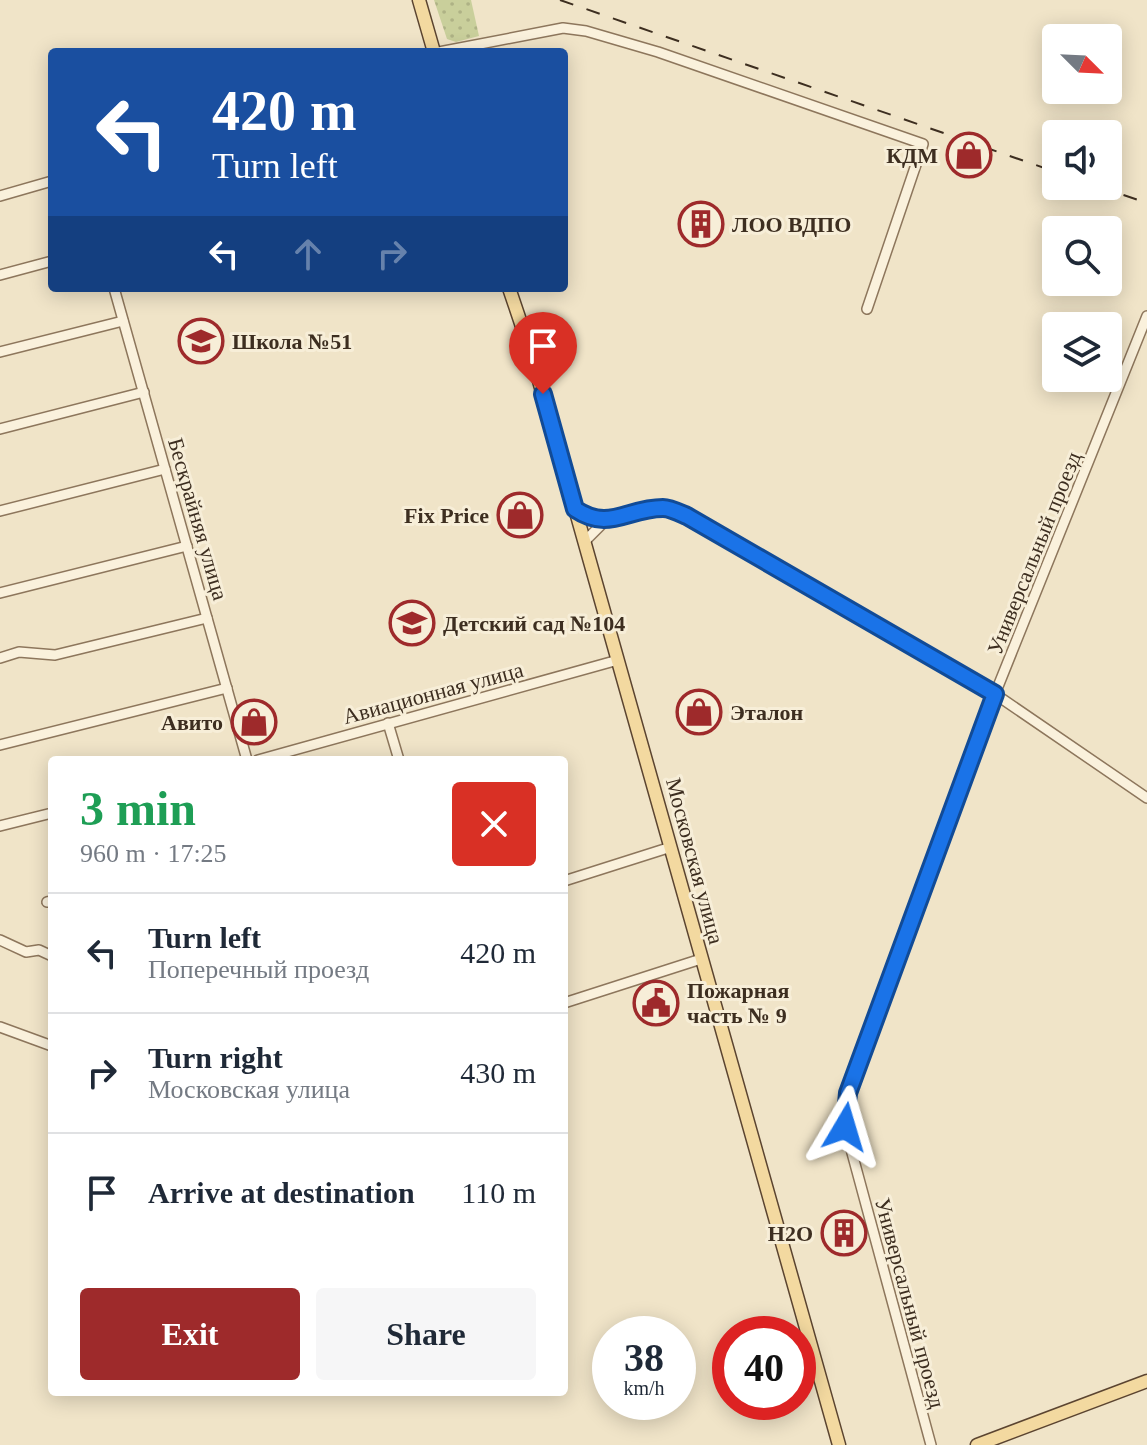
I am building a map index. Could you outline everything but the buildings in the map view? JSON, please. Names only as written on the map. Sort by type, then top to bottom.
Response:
[{"type":"main road","points":[[419,0],[435,48]]},
{"type":"main road","name":"Московская улица","points":[[510,292],[575,509],[839,1445]]},
{"type":"main road","points":[[977,1445],[1147,1381]]},
{"type":"street","points":[[457,48],[563,28],[586,31],[646,48],[923,144],[867,309]]},
{"type":"street","points":[[0,196],[48,182]]},
{"type":"street","points":[[0,275],[48,262]]},
{"type":"street","name":"Бескрайняя улица","points":[[115,292],[246,756]]},
{"type":"street","name":"Универсальный проезд","points":[[931,1445],[845,1127],[848,1093],[995,694],[1147,316]]},
{"type":"street","points":[[0,352],[123,321]]},
{"type":"street","points":[[0,429],[144,392]]},
{"type":"street","points":[[0,511],[165,469]]},
{"type":"street","points":[[575,509],[591,520],[606,520],[665,508],[687,516],[995,694],[1147,798]]},
{"type":"street","points":[[584,542],[606,520]]},
{"type":"street","points":[[0,593],[187,546]]},
{"type":"street","points":[[0,658],[19,652],[55,655],[207,618]]},
{"type":"street","name":"Авиационная улица","points":[[272,756],[618,660]]},
{"type":"street","points":[[0,745],[227,688]]},
{"type":"street","points":[[388,723],[398,756]]},
{"type":"street","points":[[0,826],[48,814]]},
{"type":"street","points":[[568,880],[671,847]]},
{"type":"street","points":[[0,940],[26,952],[39,950],[48,954]]},
{"type":"street","points":[[568,1002],[701,959]]},
{"type":"street","points":[[0,1027],[48,1045]]},
{"type":"green space","points":[[434,0],[471,0],[479,36],[456,42],[447,39]]},
{"type":"railway","points":[[560,0],[1042,167]]},
{"type":"railway","points":[[1122,194],[1147,203]]},
{"type":"place","name":"КДМ","points":[[969,155]]},
{"type":"place","name":"ЛОО ВДПО","points":[[701,224]]},
{"type":"place","name":"Школа №51","points":[[201,341]]},
{"type":"place","name":"Fix Price","points":[[520,515]]},
{"type":"place","name":"Детский сад №104","points":[[412,623]]},
{"type":"place","name":"Эталон","points":[[699,712]]},
{"type":"place","name":"Авито","points":[[254,722]]},
{"type":"place","name":"Пожарная часть № 9","points":[[656,1003]]},
{"type":"place","name":"Н2О","points":[[844,1233]]},
{"type":"route","points":[[543,394],[575,509],[591,520],[606,520],[665,508],[687,516],[995,694],[848,1093],[845,1127]]}]
